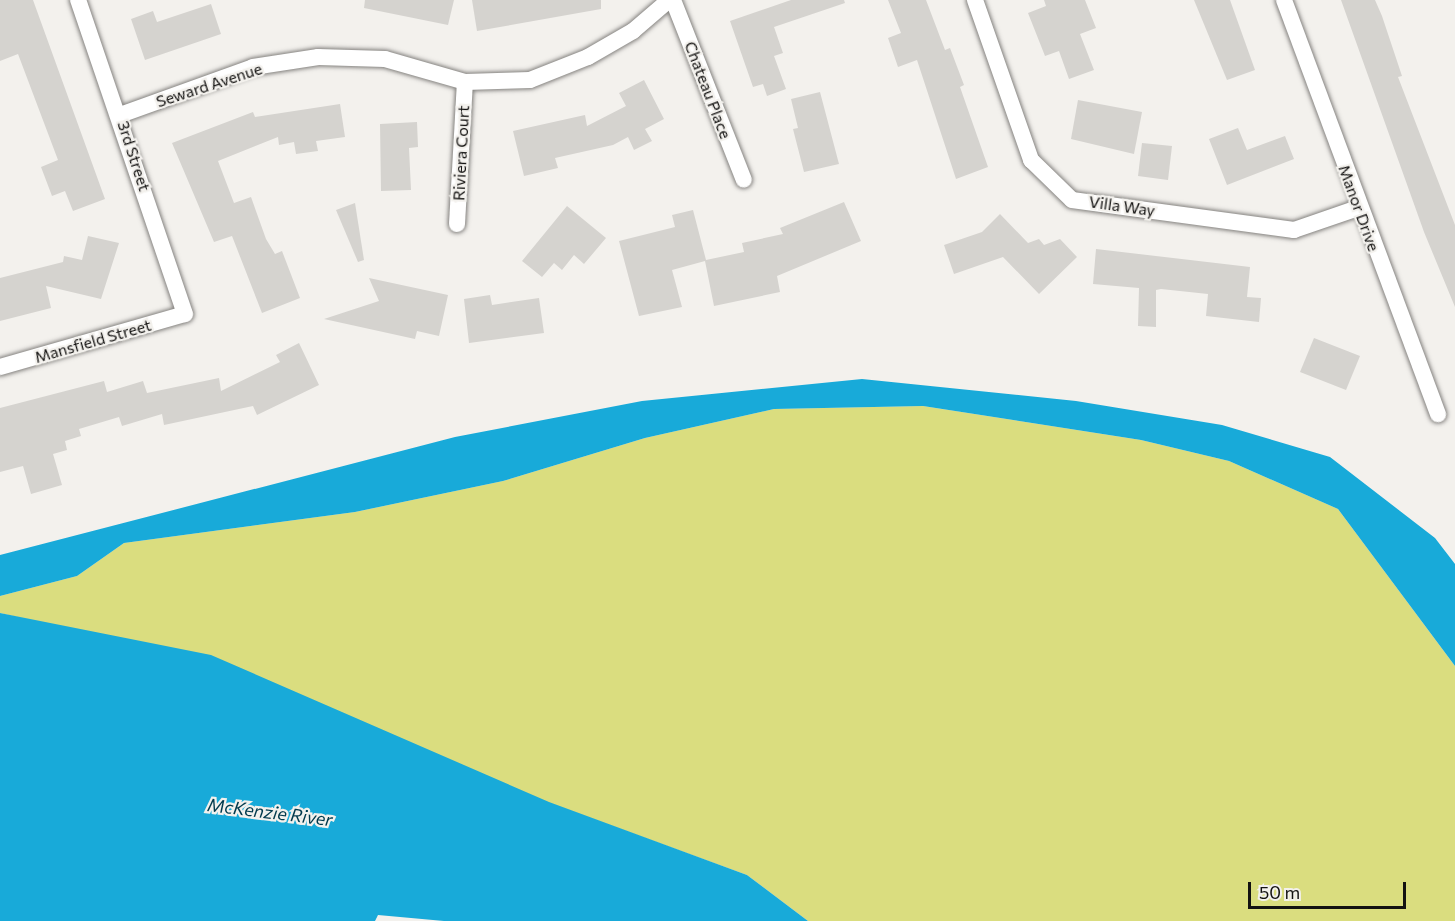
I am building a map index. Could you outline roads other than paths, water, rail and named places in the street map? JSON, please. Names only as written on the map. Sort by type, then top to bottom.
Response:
[{"type":"street","name":"3rd Street","points":[[78,0],[120,115],[185,314]]},
{"type":"street","name":"Seward Avenue","points":[[120,115],[254,67],[318,57],[385,59],[465,82],[530,80],[588,57],[633,31],[671,0]]},
{"type":"street","name":"Chateau Place","points":[[671,0],[744,180]]},
{"type":"street","name":"Villa Way","points":[[975,0],[1031,160],[1072,200],[1294,230],[1358,208]]},
{"type":"street","name":"Manor Drive","points":[[1284,0],[1358,208],[1438,414]]},
{"type":"street","name":"Riviera Court","points":[[457,224],[465,82]]},
{"type":"street","name":"Mansfield Street","points":[[0,367],[185,314]]},
{"type":"water","points":[[862,379],[1076,401],[1222,425],[1330,457],[1435,538],[1455,564],[1455,666],[1338,509],[1229,461],[1141,440],[923,406],[774,409],[645,438],[503,481],[355,512],[124,543],[77,576],[0,596],[0,555],[455,437],[642,401]]},
{"type":"water","name":"McKenzie River","points":[[0,613],[211,655],[549,802],[747,875],[808,921],[444,921],[378,915],[375,921],[0,921]]}]
